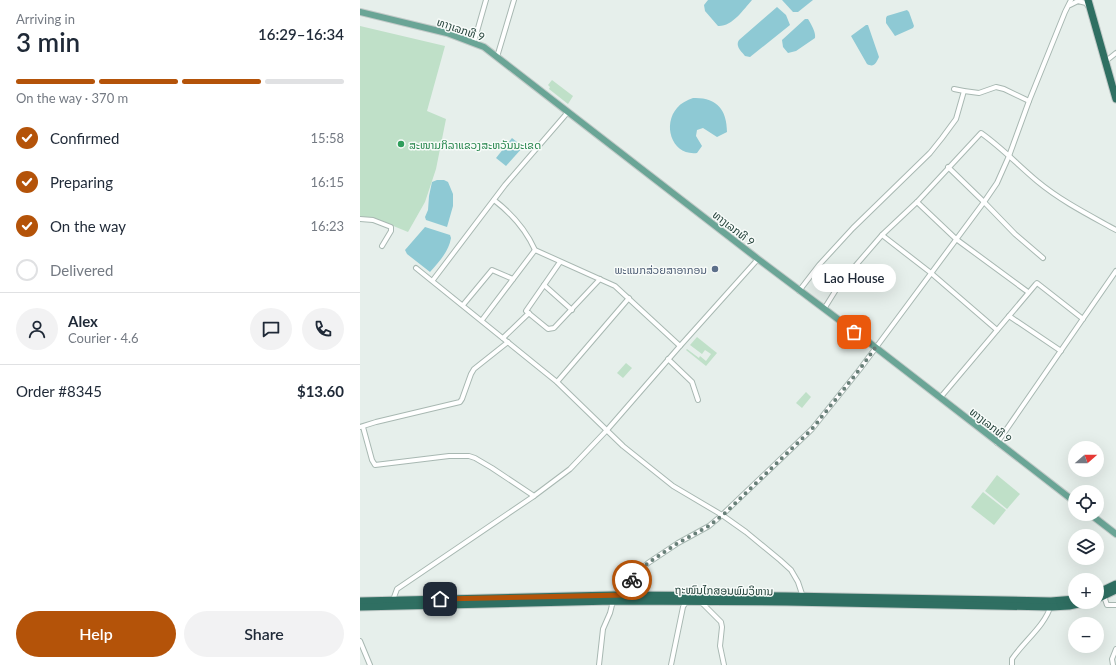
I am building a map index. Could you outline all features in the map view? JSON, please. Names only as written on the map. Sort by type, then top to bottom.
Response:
[{"type":"highway","points":[[1088,0],[1116,99]]},
{"type":"highway","points":[[1104,590],[1116,584]]},
{"type":"highway","points":[[1104,596],[1116,590]]},
{"type":"highway","name":"ຖະໜົນໄກສອນພົມວິຫານ","points":[[360,601],[803,597],[1051,604],[1068,606]]},
{"type":"highway","name":"ຖະໜົນໄກສອນພົມວິຫານ","points":[[360,607],[613,601],[624,598],[687,601],[1051,604],[1068,600]]},
{"type":"main road","name":"ທາງເລກທີ 9","points":[[360,12],[447,33],[484,46],[799,291],[1068,497]]},
{"type":"main road","points":[[1099,521],[1116,534]]},
{"type":"street","points":[[474,42],[486,0]]},
{"type":"street","points":[[497,57],[514,0]]},
{"type":"street","points":[[624,598],[626,588],[630,582],[648,563],[678,543],[709,526],[812,429],[860,369],[997,183],[1065,12],[1072,0]]},
{"type":"street","points":[[1065,12],[1074,2],[1081,1],[1086,3],[1093,18]]},
{"type":"street","points":[[1106,61],[1116,53]]},
{"type":"street","points":[[954,88],[964,92],[979,93],[996,87],[1004,89],[1029,101]]},
{"type":"street","points":[[799,291],[819,265],[853,228],[930,153],[956,119],[964,92]]},
{"type":"street","points":[[433,280],[505,185],[568,112]]},
{"type":"street","points":[[823,309],[839,285],[882,235],[917,202],[981,133],[1037,181],[1061,198],[1116,230]]},
{"type":"street","points":[[948,167],[1015,234],[1042,258]]},
{"type":"street","points":[[494,200],[509,211],[530,239],[535,250],[615,286],[680,346]]},
{"type":"street","points":[[917,202],[956,239],[1028,292]]},
{"type":"street","points":[[360,219],[373,220],[391,227],[392,231],[382,246]]},
{"type":"street","points":[[882,235],[931,273],[997,330]]},
{"type":"street","points":[[482,320],[535,250]]},
{"type":"street","points":[[392,600],[397,589],[534,496],[570,469],[607,430],[758,259]]},
{"type":"street","points":[[560,262],[526,311],[548,329],[554,328],[600,279]]},
{"type":"street","points":[[416,268],[433,280],[557,382],[623,446],[674,486],[722,515],[746,532],[791,570],[798,582],[803,597]]},
{"type":"street","points":[[463,305],[492,270],[513,279]]},
{"type":"street","points":[[998,443],[1116,272]]},
{"type":"street","points":[[940,398],[1034,285],[1037,284],[1083,319]]},
{"type":"street","points":[[544,285],[572,310]]},
{"type":"street","points":[[557,382],[628,298]]},
{"type":"street","points":[[503,338],[529,313]]},
{"type":"street","points":[[1009,316],[1061,350]]},
{"type":"street","points":[[508,342],[474,369],[460,402],[361,427],[375,465],[449,456],[469,456],[492,468],[534,496]]},
{"type":"street","points":[[668,360],[692,382],[698,400]]},
{"type":"street","points":[[599,665],[602,629],[610,613],[613,601]]},
{"type":"street","points":[[671,665],[683,607],[687,601]]},
{"type":"street","points":[[700,601],[721,622],[720,646],[724,665]]},
{"type":"street","points":[[1104,602],[1107,605],[1116,605]]},
{"type":"street","points":[[1012,665],[1012,659],[1038,628],[1051,604]]},
{"type":"street","points":[[360,641],[370,665]]},
{"type":"street","points":[[1113,665],[1112,659],[1116,649]]},
{"type":"green space","name":"ສະໜາມກິລາແຂວງສະຫວັນນະເຂດ","points":[[360,26],[445,46],[427,111],[446,119],[436,169],[425,202],[408,232],[374,218],[360,217]]},
{"type":"green space","points":[[552,80],[573,96],[568,104],[549,89],[550,87],[548,85]]},
{"type":"green space","points":[[697,337],[717,353],[706,366],[686,350],[687,349],[699,358],[700,356],[706,361],[711,354],[705,350],[702,354],[690,345]]},
{"type":"green space","points":[[626,363],[632,368],[623,378],[617,373]]},
{"type":"green space","points":[[806,392],[811,397],[802,408],[796,403]]},
{"type":"green space","points":[[997,475],[1020,494],[1007,509],[985,491]]},
{"type":"green space","points":[[983,492],[1006,510],[994,525],[971,507]]},
{"type":"water","points":[[708,0],[752,0],[733,21],[723,26],[718,26],[705,11],[704,5]]},
{"type":"water","points":[[782,0],[813,0],[798,12],[793,12]]},
{"type":"water","points":[[777,7],[786,15],[790,25],[750,57],[745,56],[738,46],[739,40]]},
{"type":"water","points":[[907,10],[914,26],[913,28],[895,36],[886,23],[886,18],[887,16]]},
{"type":"water","points":[[805,19],[808,19],[812,26],[815,33],[815,38],[796,51],[788,53],[783,47],[782,40]]},
{"type":"water","points":[[868,25],[879,57],[873,65],[867,64],[851,36]]},
{"type":"water","points":[[693,98],[708,100],[719,106],[725,117],[727,132],[717,137],[703,128],[697,130],[696,136],[702,146],[697,153],[688,153],[681,150],[676,145],[672,138],[670,123],[677,108],[684,102]]},
{"type":"water","points":[[512,138],[523,147],[506,166],[496,158]]},
{"type":"water","points":[[444,180],[448,182],[453,194],[453,206],[447,227],[426,220],[425,217],[428,210],[432,182]]},
{"type":"water","points":[[425,227],[450,235],[451,238],[446,252],[430,272],[407,254],[405,250]]},
{"type":"way so far","points":[[632,580],[648,563],[678,543],[709,526],[725,513],[812,429],[875,348],[854,332]]},
{"type":"place","name":"ສະໜາມກິລາແຂວງສະຫວັນນະເຂດ","points":[[401,144]]},
{"type":"place","name":"ພະແນກສ່ວຍສາອາກອນ","points":[[715,269]]},
{"type":"place","name":"Lao House","points":[[854,332]]},
{"type":"route","points":[[440,599],[624,595],[626,588],[632,580]]}]
